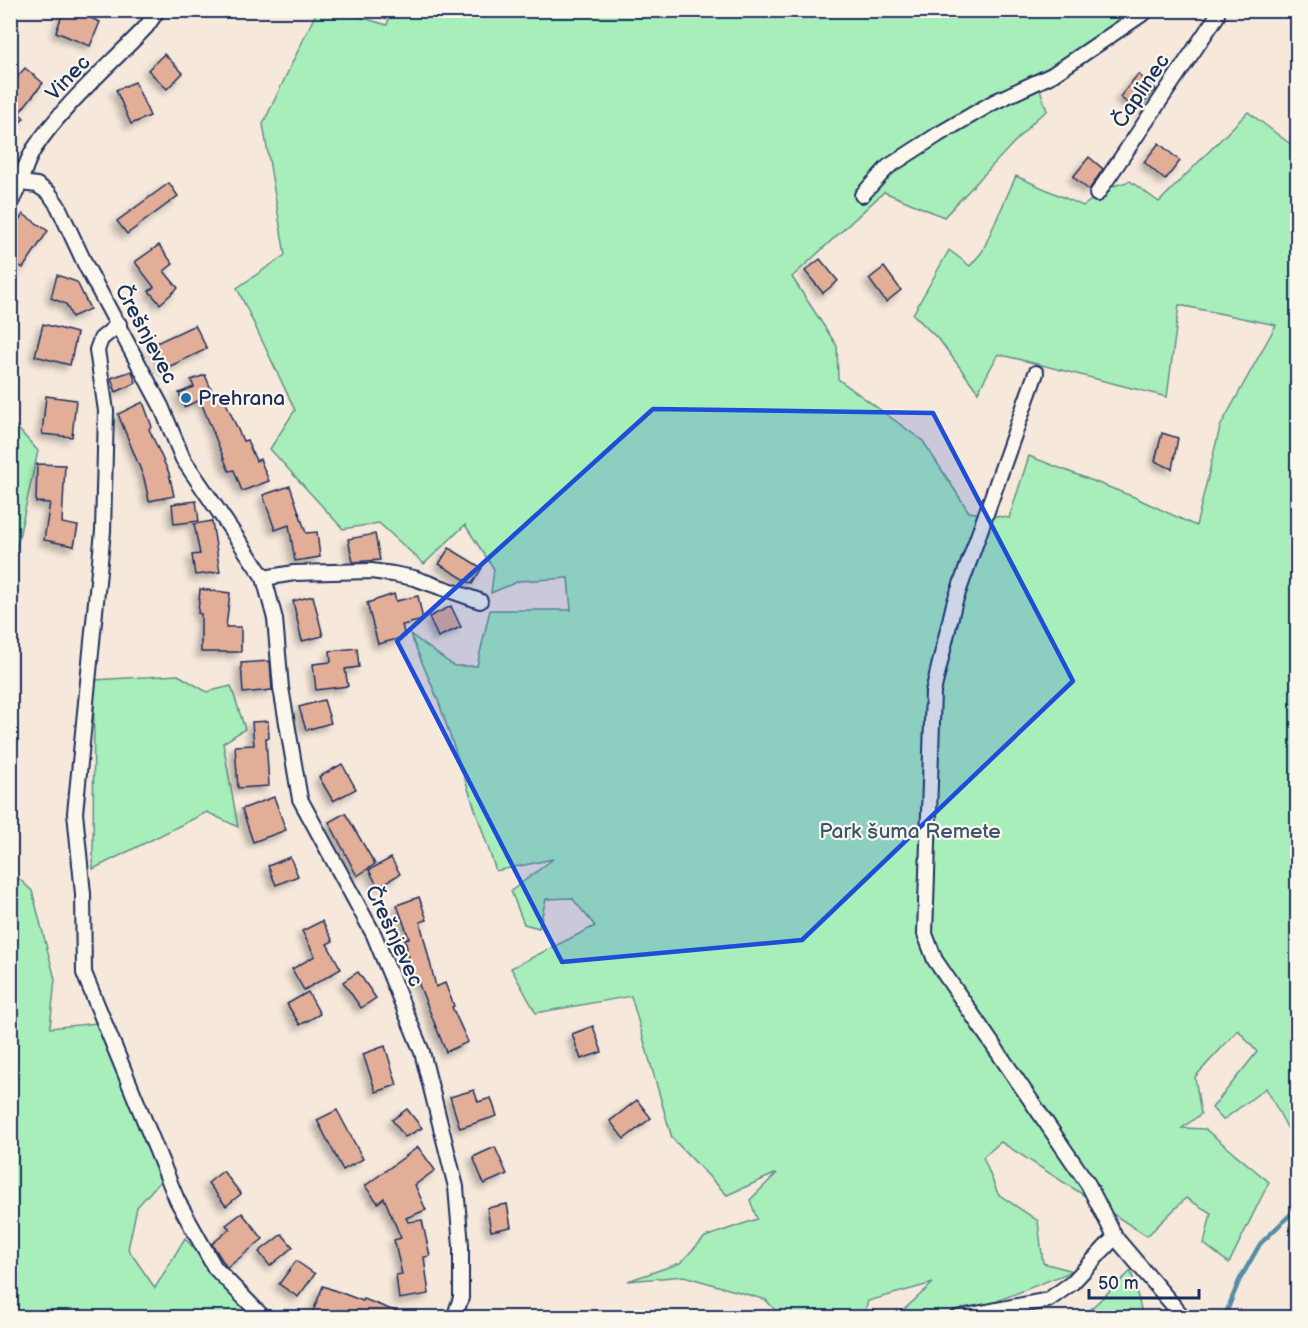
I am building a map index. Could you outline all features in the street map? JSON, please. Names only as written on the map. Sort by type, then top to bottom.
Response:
[{"type":"street","name":"Vinec","points":[[10,203],[16,180],[55,122],[146,27],[158,10]]},
{"type":"street","points":[[862,195],[888,167],[939,134],[994,102],[1052,75],[1148,10]]},
{"type":"street","name":"Čaplinec","points":[[1097,194],[1217,16],[1216,10]]},
{"type":"street","name":"Črešnjevec","points":[[16,180],[37,185],[49,193],[58,206],[86,266],[119,324],[160,406],[183,459],[264,578],[275,619],[281,688],[300,799],[374,935],[422,1052],[456,1187],[461,1246],[461,1298],[454,1317]]},
{"type":"street","points":[[119,324],[101,339],[97,350],[98,373],[106,411],[103,531],[75,813],[83,894],[84,973],[177,1200],[215,1268],[264,1317]]},
{"type":"street","points":[[1036,373],[954,604],[933,692],[925,934],[935,960],[1088,1184],[1115,1237],[1184,1317]]},
{"type":"street","points":[[264,578],[294,573],[393,574],[414,578],[480,601]]},
{"type":"street","points":[[956,1317],[1048,1300],[1072,1283],[1115,1237]]},
{"type":"highlighted area","points":[[653,409],[933,413],[1073,681],[802,940],[562,962],[397,641]]},
{"type":"green space","name":"Park šuma Remete","points":[[391,10],[1136,11],[1018,90],[1040,89],[1047,111],[1037,118],[944,217],[884,192],[792,277],[837,346],[838,379],[923,441],[969,512],[1009,518],[1029,456],[1134,497],[1196,526],[1220,427],[1276,325],[1179,305],[1167,397],[998,354],[978,392],[941,342],[913,314],[949,250],[970,266],[982,252],[1016,176],[1083,206],[1110,187],[1130,181],[1159,202],[1248,112],[1297,149],[1297,1146],[1266,1088],[1223,1120],[1212,1108],[1257,1052],[1238,1030],[1195,1077],[1201,1114],[1182,1128],[1205,1129],[1269,1182],[1229,1263],[1204,1244],[1211,1213],[1186,1198],[1147,1236],[1001,1142],[983,1157],[998,1194],[1038,1221],[1043,1263],[1073,1271],[964,1314],[963,1317],[896,1317],[933,1283],[868,1301],[863,1317],[782,1318],[766,1300],[684,1276],[628,1281],[680,1263],[705,1237],[757,1219],[750,1200],[777,1173],[727,1195],[672,1138],[631,996],[536,1013],[511,968],[595,926],[572,898],[546,899],[539,928],[524,924],[511,891],[553,859],[496,871],[438,700],[410,634],[454,666],[477,666],[490,610],[571,610],[568,578],[519,581],[491,593],[494,569],[465,525],[424,564],[379,523],[343,529],[270,449],[295,410],[237,288],[285,255],[263,124],[317,11],[340,11],[387,25]]},
{"type":"green space","points":[[14,424],[38,451],[11,573],[10,426]]},
{"type":"green space","points":[[178,675],[207,692],[231,686],[245,729],[223,743],[238,827],[207,812],[93,869],[94,680]]},
{"type":"green space","points":[[10,870],[32,891],[55,979],[50,1028],[97,1023],[162,1179],[137,1207],[128,1249],[155,1288],[185,1238],[249,1314],[245,1317],[11,1317]]},
{"type":"green space","points":[[1131,1271],[1143,1317],[1082,1317]]},
{"type":"building","points":[[64,10],[72,10],[100,22],[90,46],[56,32]]},
{"type":"building","points":[[164,54],[183,73],[167,89],[148,70]]},
{"type":"building","points":[[25,68],[43,83],[19,113],[24,118],[10,134],[10,85]]},
{"type":"building","points":[[1138,74],[1156,89],[1137,111],[1120,97]]},
{"type":"building","points":[[135,82],[150,116],[131,124],[116,90]]},
{"type":"building","points":[[1159,143],[1180,161],[1165,180],[1144,162]]},
{"type":"building","points":[[1089,157],[1103,169],[1089,190],[1073,177]]},
{"type":"building","points":[[169,183],[178,196],[127,234],[117,221]]},
{"type":"building","points":[[23,214],[48,231],[23,268],[10,259],[10,233]]},
{"type":"building","points":[[159,245],[173,264],[164,271],[178,288],[160,304],[149,291],[154,287],[135,262]]},
{"type":"building","points":[[820,259],[838,281],[823,293],[805,271]]},
{"type":"building","points":[[884,267],[901,290],[886,302],[869,279]]},
{"type":"building","points":[[57,275],[77,282],[90,309],[72,317],[66,304],[51,298]]},
{"type":"building","points":[[43,324],[77,333],[70,365],[35,356]]},
{"type":"building","points":[[195,325],[207,349],[164,369],[152,345]]},
{"type":"building","points":[[132,371],[136,383],[116,392],[111,378]]},
{"type":"building","points":[[205,375],[215,398],[222,394],[243,441],[247,440],[256,461],[260,459],[269,481],[242,491],[234,470],[229,471],[200,400],[184,407],[179,393],[194,387],[191,380]]},
{"type":"building","points":[[46,396],[76,400],[72,437],[42,434]]},
{"type":"building","points":[[143,402],[152,427],[149,429],[169,473],[174,496],[149,501],[144,478],[118,414]]},
{"type":"building","points":[[1162,433],[1178,438],[1172,469],[1155,461]]},
{"type":"building","points":[[37,464],[65,465],[62,523],[78,526],[74,546],[44,540],[50,503],[36,502]]},
{"type":"building","points":[[290,486],[306,533],[317,532],[320,557],[295,561],[289,525],[275,530],[263,495]]},
{"type":"building","points":[[196,501],[199,521],[174,524],[172,504]]},
{"type":"building","points":[[212,521],[220,572],[195,575],[192,555],[200,554],[194,524]]},
{"type":"building","points":[[375,534],[380,560],[353,562],[348,539]]},
{"type":"building","points":[[449,548],[482,568],[472,584],[439,564]]},
{"type":"building","points":[[200,589],[230,593],[226,627],[241,627],[241,652],[201,652],[201,614],[198,613]]},
{"type":"building","points":[[394,594],[396,601],[418,596],[423,620],[402,625],[405,637],[378,644],[367,603]]},
{"type":"building","points":[[313,596],[323,636],[302,641],[293,601]]},
{"type":"building","points":[[451,606],[461,627],[438,637],[429,617]]},
{"type":"building","points":[[357,648],[359,667],[345,669],[348,686],[316,690],[313,664],[331,662],[330,651]]},
{"type":"building","points":[[270,661],[272,690],[243,693],[241,663]]},
{"type":"building","points":[[324,700],[331,723],[306,730],[299,707]]},
{"type":"building","points":[[268,721],[269,738],[266,738],[269,786],[238,788],[235,746],[254,745],[252,722]]},
{"type":"building","points":[[342,764],[356,789],[333,801],[319,777]]},
{"type":"building","points":[[274,797],[286,830],[253,842],[242,809]]},
{"type":"building","points":[[345,813],[375,864],[357,876],[329,822]]},
{"type":"building","points":[[290,857],[298,876],[276,885],[268,866]]},
{"type":"building","points":[[391,858],[400,874],[378,887],[369,870]]},
{"type":"building","points":[[419,897],[427,920],[420,922],[436,987],[445,983],[454,1006],[452,1007],[468,1042],[446,1052],[418,982],[414,982],[405,939],[409,938],[397,905]]},
{"type":"building","points":[[322,921],[333,941],[327,944],[341,969],[304,990],[292,969],[315,956],[302,931]]},
{"type":"building","points":[[358,972],[376,998],[361,1008],[343,982]]},
{"type":"building","points":[[308,992],[320,1014],[300,1025],[287,1004]]},
{"type":"building","points":[[593,1026],[602,1052],[581,1059],[572,1034]]},
{"type":"building","points":[[385,1046],[397,1085],[376,1092],[363,1054]]},
{"type":"building","points":[[474,1090],[478,1102],[491,1098],[497,1116],[460,1128],[450,1097]]},
{"type":"building","points":[[637,1100],[651,1118],[624,1139],[610,1121]]},
{"type":"building","points":[[407,1109],[422,1128],[405,1137],[392,1120]]},
{"type":"building","points":[[337,1110],[363,1159],[343,1170],[317,1120]]},
{"type":"building","points":[[418,1147],[435,1170],[415,1185],[426,1210],[406,1218],[408,1222],[422,1220],[430,1256],[424,1257],[429,1294],[399,1299],[396,1275],[402,1274],[394,1240],[401,1238],[384,1198],[378,1203],[365,1186]]},
{"type":"building","points":[[495,1147],[507,1174],[484,1184],[473,1157]]},
{"type":"building","points":[[223,1171],[241,1194],[226,1206],[208,1183]]},
{"type":"building","points":[[507,1204],[511,1227],[491,1231],[487,1208]]},
{"type":"building","points":[[242,1213],[263,1239],[227,1268],[212,1244],[230,1229],[226,1225]]},
{"type":"building","points":[[282,1234],[293,1247],[270,1266],[259,1252]]},
{"type":"building","points":[[296,1261],[315,1274],[298,1297],[279,1284]]},
{"type":"building","points":[[323,1286],[410,1317],[323,1317],[312,1314]]},
{"type":"waterway","points":[[1224,1318],[1239,1281],[1260,1244],[1298,1207]]},
{"type":"place","name":"Prehrana","points":[[186,398]]}]
